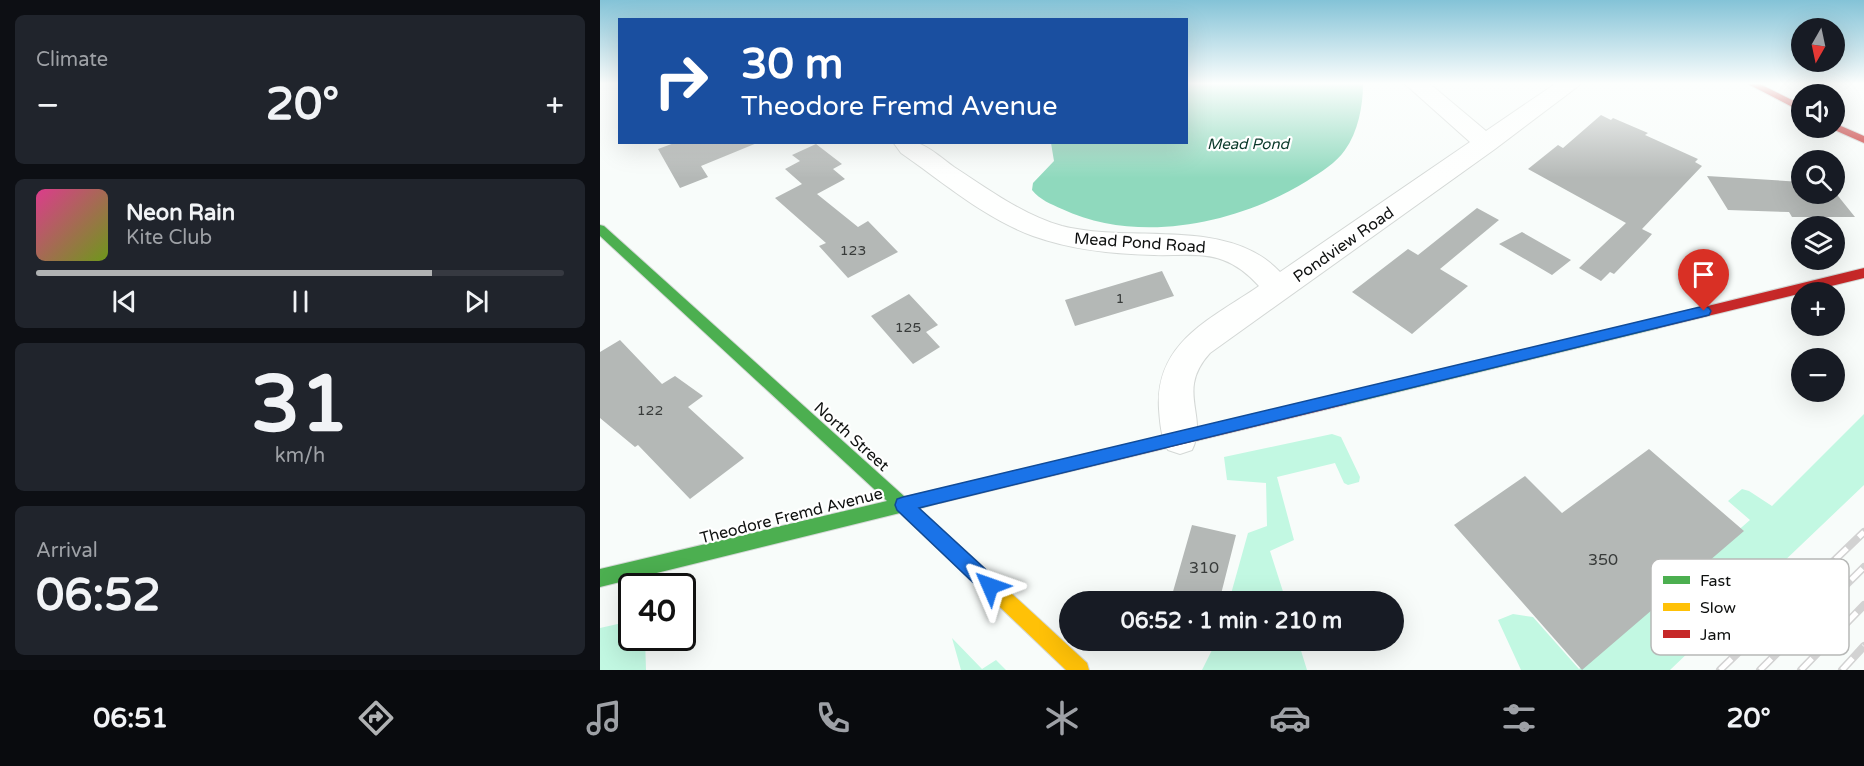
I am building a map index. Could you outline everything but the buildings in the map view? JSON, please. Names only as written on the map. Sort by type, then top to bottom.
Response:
[{"type":"street","points":[[1452,115],[1486,144]]},
{"type":"street","name":"Pondview Road","points":[[1180,439],[1175,392],[1177,373],[1186,355],[1526,115]]},
{"type":"street","points":[[1845,131],[1864,140]]},
{"type":"street","name":"Mead Pond Road","points":[[908,144],[1011,214],[1037,227],[1060,235],[1087,240],[1212,247],[1232,251],[1251,260],[1278,290]]},
{"type":"street","name":"North Street","points":[[600,229],[1080,670]]},
{"type":"street","name":"Theodore Fremd Avenue","points":[[600,578],[1864,273]]},
{"type":"shaded area","points":[[1864,414],[1864,485],[1786,559],[1705,559],[1750,520],[1728,501],[1742,489],[1772,506]]},
{"type":"shaded area","points":[[1332,434],[1341,437],[1360,477],[1359,482],[1348,485],[1344,483],[1335,463],[1277,477],[1294,540],[1270,551],[1283,591],[1232,591],[1248,533],[1267,526],[1266,483],[1227,480],[1224,457]]},
{"type":"shaded area","points":[[1651,606],[1651,655],[1686,655],[1670,670],[1521,670],[1498,620],[1513,614],[1533,617],[1579,669]]},
{"type":"shaded area","points":[[618,624],[618,651],[645,651],[646,670],[600,670],[600,628]]},
{"type":"shaded area","points":[[952,638],[982,669],[996,660],[1006,670],[961,670]]},
{"type":"shaded area","points":[[1212,651],[1301,651],[1307,670],[1202,670]]},
{"type":"water","name":"Mead Pond","points":[[1188,115],[1359,115],[1350,143],[1341,155],[1307,181],[1250,209],[1187,225],[1123,226],[1092,220],[1062,209],[1042,199],[1032,190],[1033,183],[1054,161],[1051,144],[1188,144]]},
{"type":"railway","points":[[1836,559],[1864,532]]},
{"type":"railway","points":[[1849,582],[1864,567]]},
{"type":"railway","points":[[1849,620],[1864,605]]},
{"type":"railway","points":[[1842,670],[1864,646]]},
{"type":"railway","points":[[1720,670],[1736,655]]},
{"type":"railway","points":[[1760,670],[1775,655]]},
{"type":"railway","points":[[1801,670],[1816,655]]},
{"type":"traffic: fast","points":[[600,229],[966,563]]},
{"type":"traffic: fast","points":[[1344,399],[1654,324]]},
{"type":"traffic: fast","points":[[600,578],[940,496]]},
{"type":"traffic: slow","points":[[966,563],[1080,670]]},
{"type":"traffic: jam","points":[[1845,131],[1864,140]]},
{"type":"traffic: jam","points":[[1654,324],[1864,273]]},
{"type":"traffic: jam","points":[[940,496],[1344,399]]},
{"type":"route","points":[[990,586],[903,505],[1704,311]]}]
